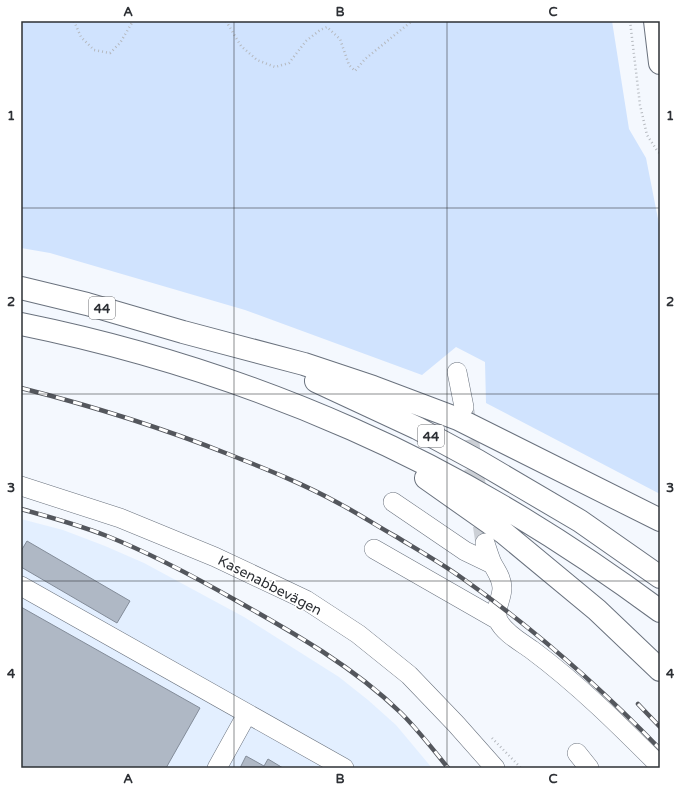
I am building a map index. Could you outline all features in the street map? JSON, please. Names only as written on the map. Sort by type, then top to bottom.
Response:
[{"type":"main road","points":[[654,21],[660,63]]},
{"type":"main road","name":"44","points":[[21,288],[87,304],[183,332],[254,357],[328,386],[417,428],[478,461],[580,521],[660,577]]},
{"type":"main road","name":"44","points":[[21,324],[67,333],[182,365],[253,389],[352,429],[464,485],[517,515],[569,547],[660,611]]},
{"type":"main road","points":[[183,332],[304,364],[373,387],[458,419],[660,520]]},
{"type":"main road","points":[[352,429],[504,533],[597,610],[660,670]]},
{"type":"street","points":[[457,372],[464,407]]},
{"type":"street","name":"Kasenabbevägen","points":[[21,486],[120,518],[215,557],[306,600],[358,634],[409,675],[456,724],[495,768]]},
{"type":"street","points":[[393,502],[465,551],[492,564]]},
{"type":"street","points":[[485,542],[492,564],[497,571],[502,587],[497,612],[498,620]]},
{"type":"street","points":[[374,549],[498,620],[504,628],[572,680],[660,766]]},
{"type":"street","points":[[21,586],[344,768]]},
{"type":"street","points":[[217,768],[247,714]]},
{"type":"street","points":[[577,753],[590,768]]},
{"type":"path","points":[[74,21],[81,37],[94,50],[110,52],[120,43],[133,21]]},
{"type":"path","points":[[226,21],[241,46],[257,60],[275,67],[289,63],[306,41],[327,26],[340,39],[349,64],[355,71],[365,59],[412,21]]},
{"type":"path","points":[[630,21],[640,105],[647,135],[660,153]]},
{"type":"shaded area","points":[[21,21],[612,21],[629,129],[646,158],[660,229],[660,494],[486,403],[485,362],[456,347],[422,375],[245,310],[50,253],[21,248]]},
{"type":"shaded area","points":[[21,519],[63,530],[144,563],[244,617],[339,677],[368,700],[396,725],[432,768],[21,768]]},
{"type":"building","points":[[27,541],[130,601],[117,623],[21,567],[21,551]]},
{"type":"building","points":[[21,607],[200,708],[166,768],[21,768]]},
{"type":"building","points":[[246,756],[264,766],[268,759],[283,768],[240,768]]},
{"type":"tunnel","points":[[465,411],[485,543]]},
{"type":"railway","points":[[21,388],[126,418],[202,444],[285,477],[347,508],[446,567],[540,637],[589,680],[660,749]]},
{"type":"railway","points":[[21,509],[86,528],[140,550],[205,583],[302,638],[383,696],[413,726],[448,768]]},
{"type":"railway","points":[[638,704],[660,727]]}]
